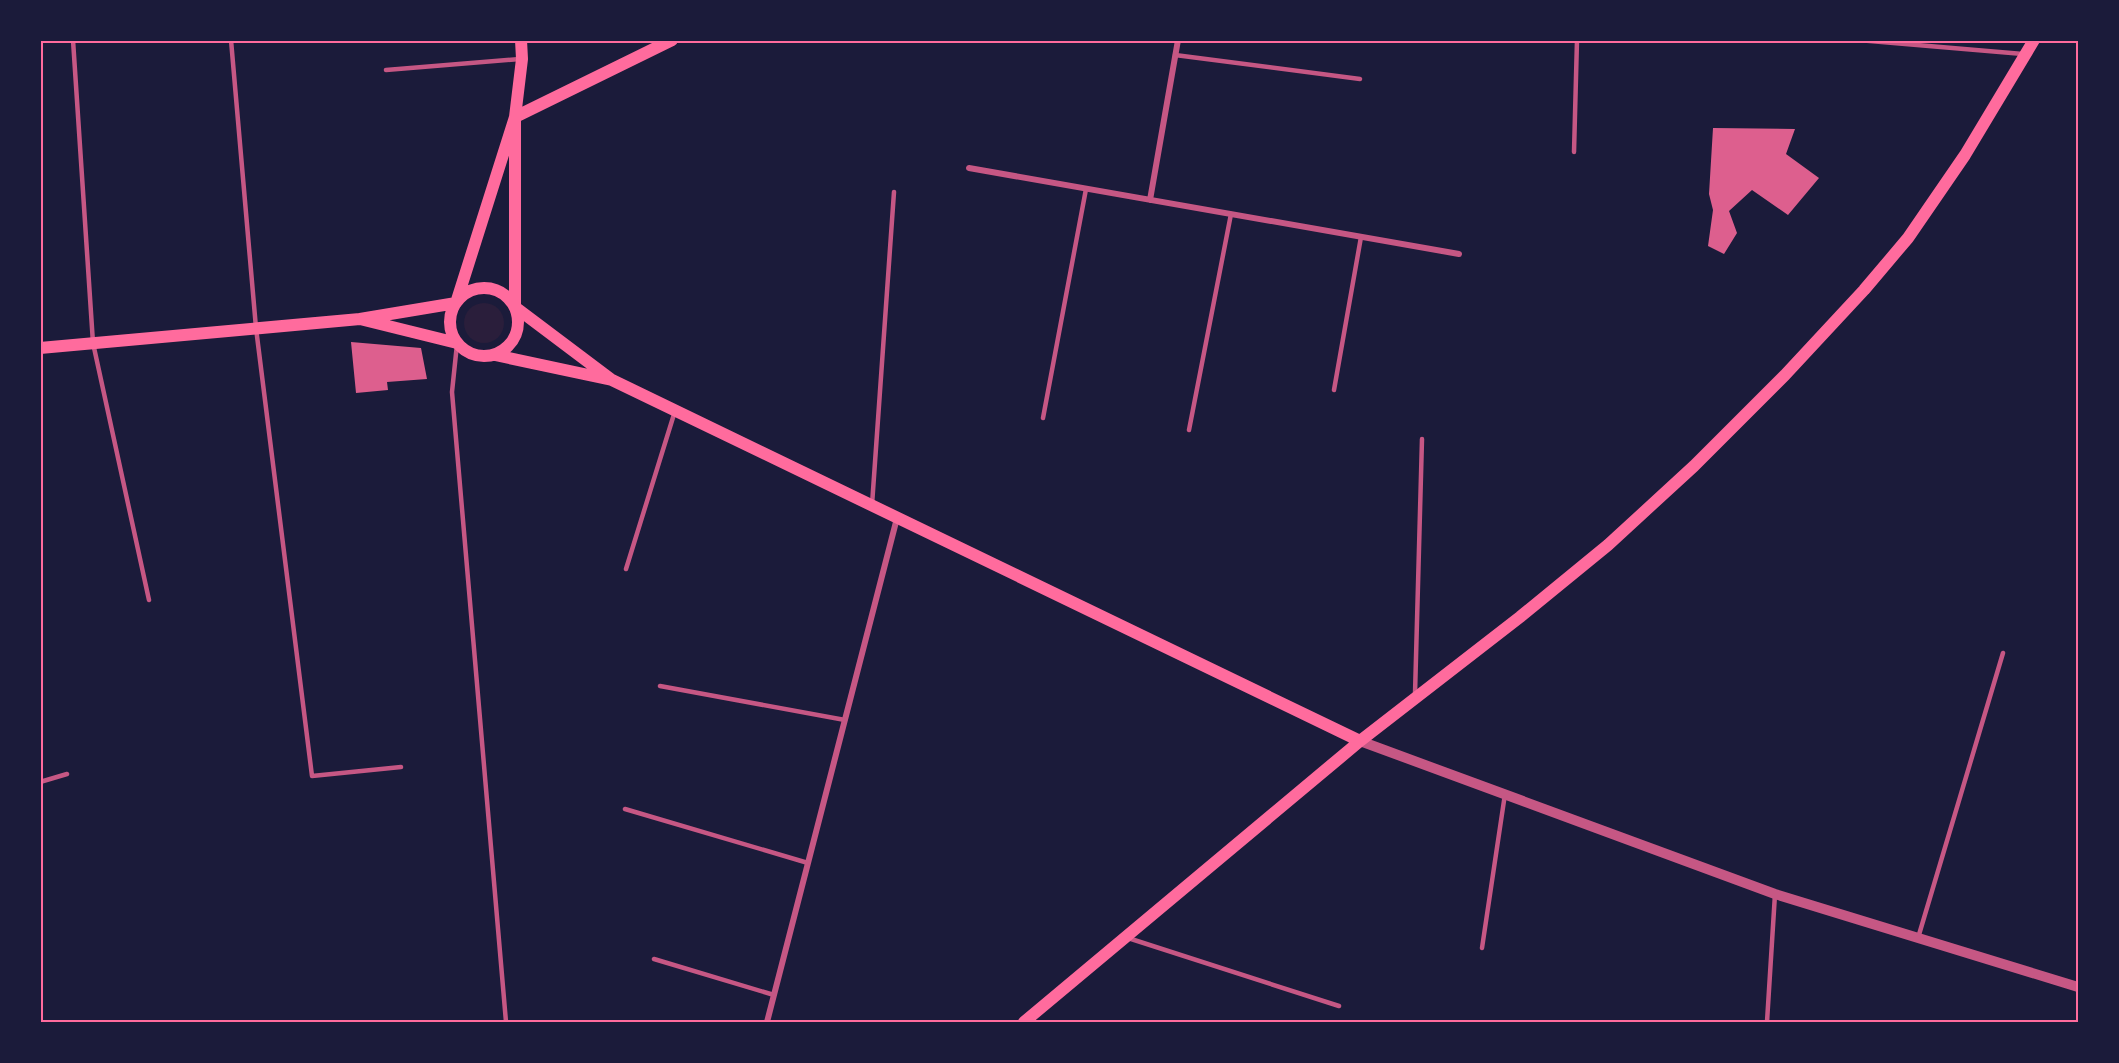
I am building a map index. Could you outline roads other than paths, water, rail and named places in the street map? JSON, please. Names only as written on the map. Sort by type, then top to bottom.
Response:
[{"type":"main road","points":[[515,307],[515,117],[522,59],[521,40]]},
{"type":"main road","points":[[40,348],[360,319],[456,303],[465,294],[475,289],[487,288],[499,291],[508,297],[519,316],[516,336],[504,351],[484,357],[464,350],[457,343],[450,323],[452,312],[456,303],[515,117],[672,40]]},
{"type":"main road","points":[[1024,1023],[1360,741],[1415,696],[1520,617],[1608,545],[1694,466],[1785,375],[1864,290],[1908,238],[1965,155],[2034,40]]},
{"type":"main road","points":[[515,307],[612,380],[1360,741]]},
{"type":"main road","points":[[360,319],[457,343]]},
{"type":"main road","points":[[495,355],[612,380]]},
{"type":"street","points":[[1150,200],[1178,40]]},
{"type":"street","points":[[969,168],[1459,254]]},
{"type":"street","points":[[766,1023],[898,518]]},
{"type":"street","points":[[1360,741],[1775,894],[2079,987]]},
{"type":"lane","points":[[73,40],[93,343],[149,600]]},
{"type":"lane","points":[[231,40],[256,328],[312,777],[400,767]]},
{"type":"lane","points":[[1574,152],[1577,40]]},
{"type":"lane","points":[[1858,40],[2026,54]]},
{"type":"lane","points":[[1175,56],[1359,79]]},
{"type":"lane","points":[[386,70],[522,59]]},
{"type":"lane","points":[[1043,418],[1086,189]]},
{"type":"lane","points":[[872,505],[894,192]]},
{"type":"lane","points":[[1189,430],[1231,214]]},
{"type":"lane","points":[[1334,390],[1361,237]]},
{"type":"lane","points":[[457,343],[452,392],[506,1023]]},
{"type":"lane","points":[[626,569],[675,410]]},
{"type":"lane","points":[[1415,696],[1422,439]]},
{"type":"lane","points":[[1918,938],[2003,653]]},
{"type":"lane","points":[[660,686],[845,720]]},
{"type":"lane","points":[[40,782],[67,774]]},
{"type":"lane","points":[[1482,948],[1505,794]]},
{"type":"lane","points":[[625,809],[808,863]]},
{"type":"lane","points":[[1767,1023],[1775,894]]},
{"type":"lane","points":[[1126,937],[1339,1006]]},
{"type":"lane","points":[[654,959],[774,995]]}]
